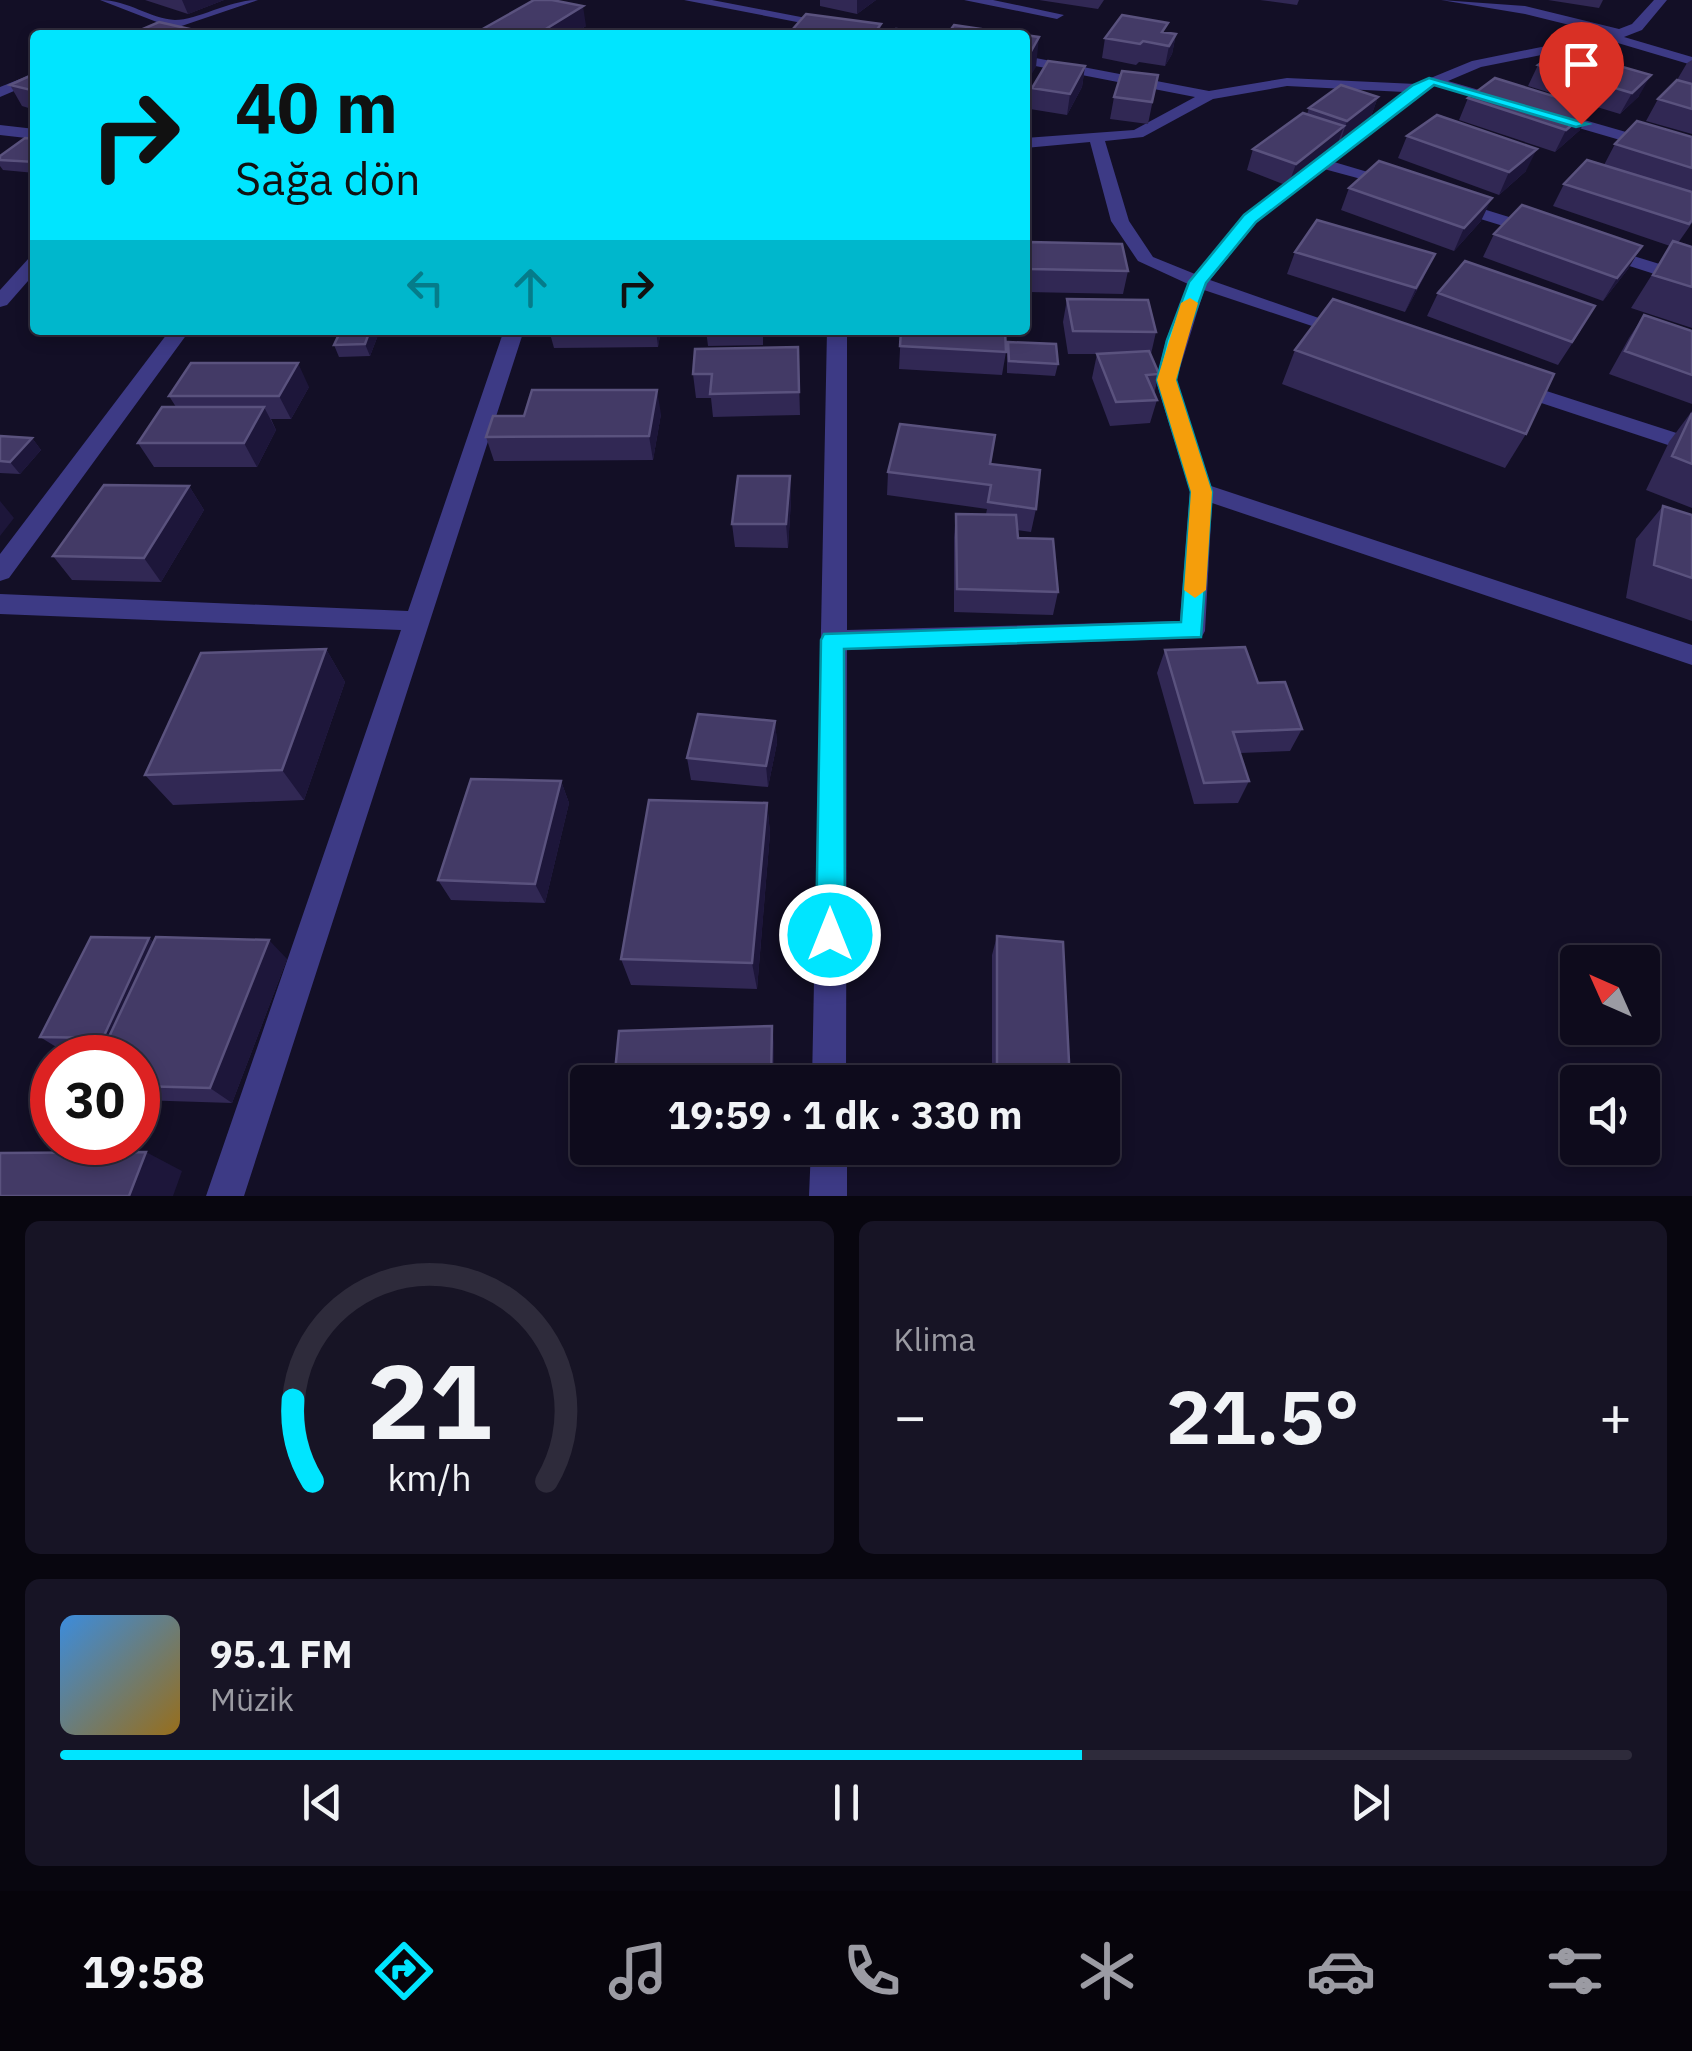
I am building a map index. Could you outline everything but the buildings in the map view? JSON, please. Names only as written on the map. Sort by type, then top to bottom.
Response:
[{"type":"street","points":[[106,0],[171,23]]},
{"type":"street","points":[[153,30],[252,0]]},
{"type":"street","points":[[690,0],[766,19],[849,30]]},
{"type":"street","points":[[766,19],[783,0]]},
{"type":"street","points":[[970,0],[1057,15]]},
{"type":"street","points":[[1446,0],[1525,10],[1692,61]]},
{"type":"street","points":[[832,640],[1192,631],[1202,492],[1166,380],[1198,282],[1250,219],[1426,84],[1477,64],[1616,35],[1637,27],[1660,0]]},
{"type":"street","points":[[1030,61],[1209,96]]},
{"type":"street","points":[[0,93],[30,79]]},
{"type":"street","points":[[1030,143],[1137,134],[1209,96],[1287,82],[1426,84],[1526,108]]},
{"type":"street","points":[[1544,113],[1692,156]]},
{"type":"street","points":[[0,130],[30,133]]},
{"type":"street","points":[[1097,140],[1120,221],[1146,261],[1362,337]]},
{"type":"street","points":[[1324,164],[1692,280]]},
{"type":"street","points":[[0,301],[30,268]]},
{"type":"street","points":[[0,572],[176,335]]},
{"type":"street","points":[[224,1196],[512,335]]},
{"type":"street","points":[[829,1065],[837,335]]},
{"type":"street","points":[[1491,379],[1692,446]]},
{"type":"street","points":[[1202,492],[1692,655]]},
{"type":"street","points":[[0,604],[419,621]]},
{"type":"street","points":[[828,1196],[829,1165]]},
{"type":"slow traffic","points":[[1190,303],[1166,380],[1202,492],[1195,590]]},
{"type":"route","points":[[830,935],[832,640],[1192,631],[1202,492],[1166,380],[1198,282],[1250,219],[1433,80],[1581,124]]}]
